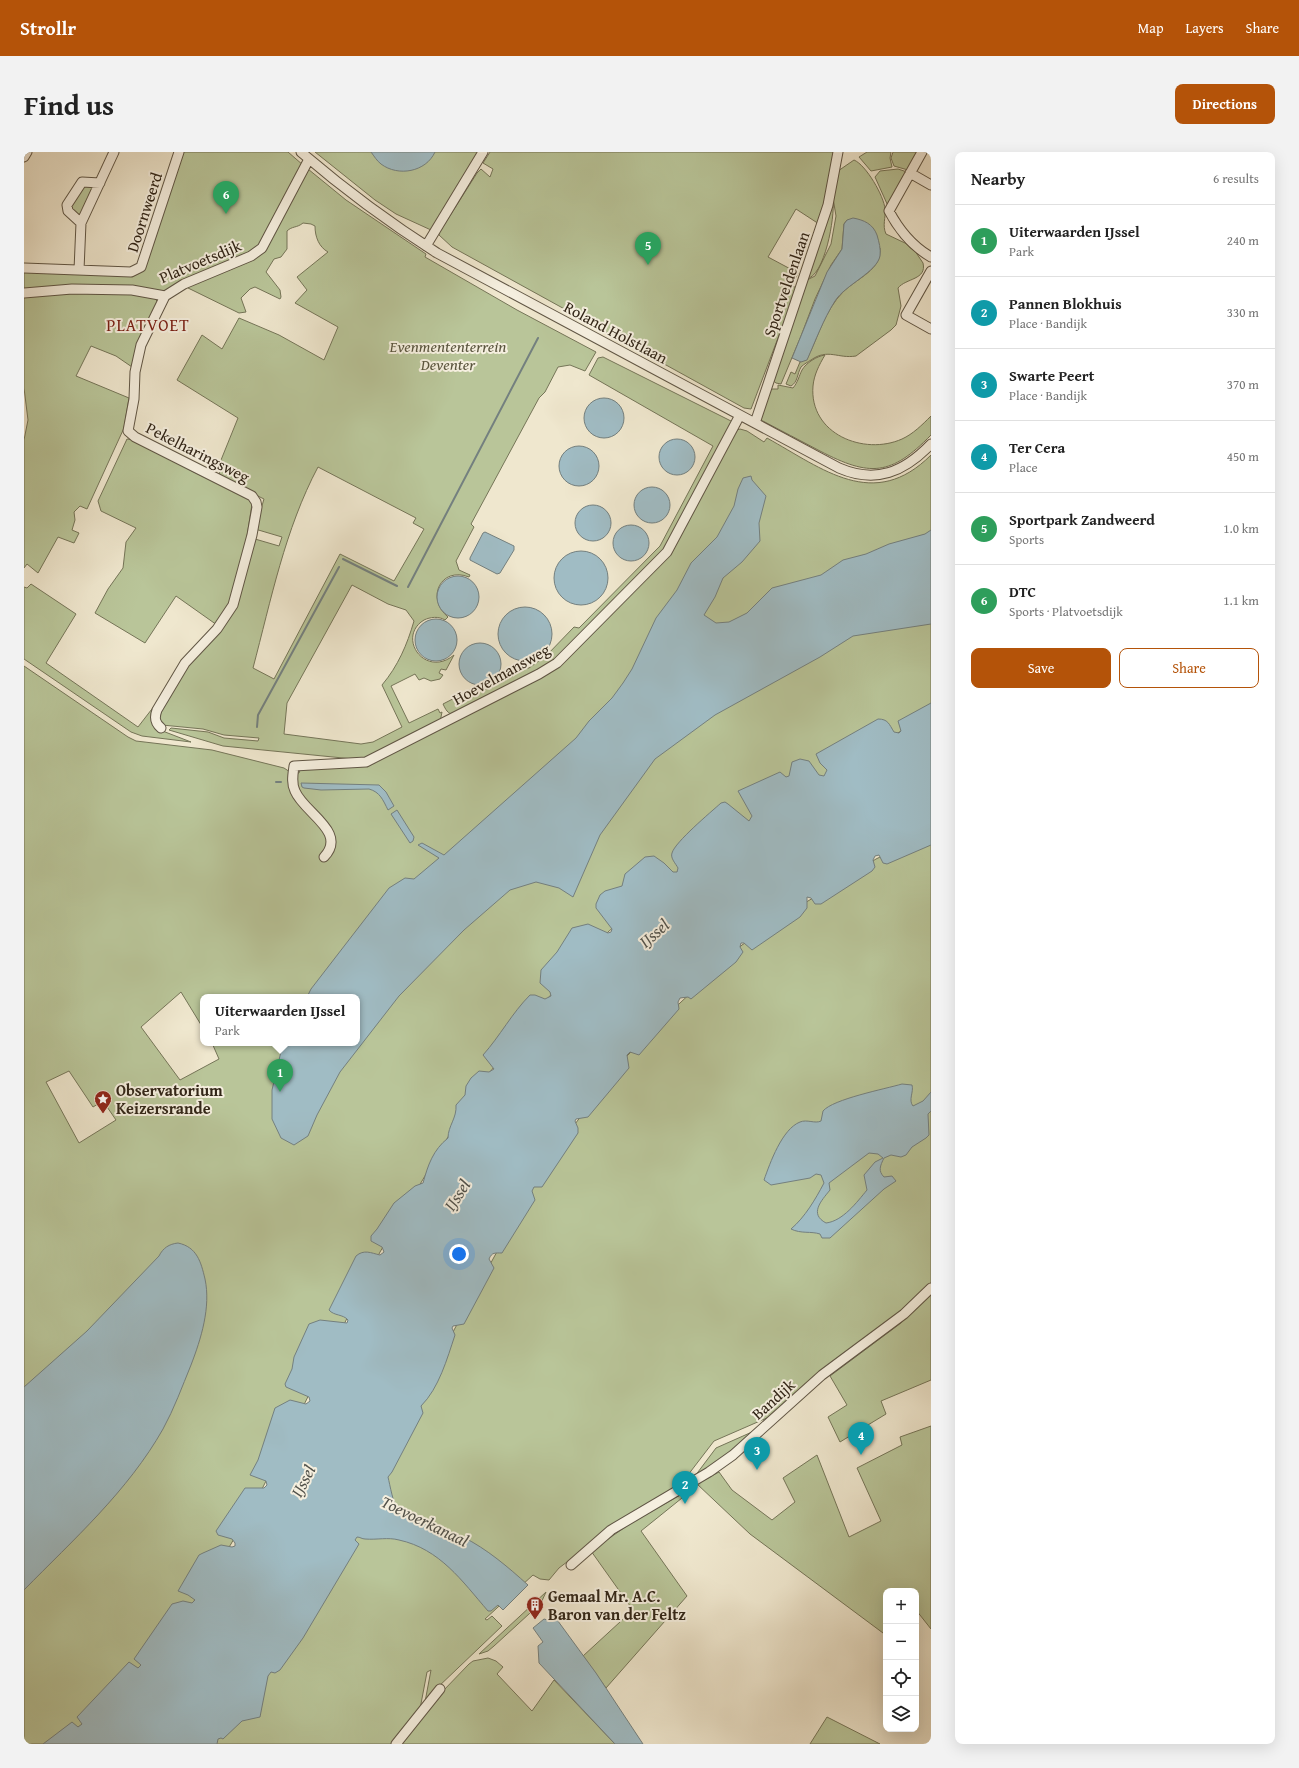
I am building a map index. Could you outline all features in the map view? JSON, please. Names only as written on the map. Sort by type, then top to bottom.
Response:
[{"type":"street","points":[[24,157],[27,152]]},
{"type":"street","points":[[79,270],[82,223],[114,152]]},
{"type":"street","name":"Doornweerd","points":[[24,268],[131,272],[141,267],[179,152]]},
{"type":"street","name":"Roland Holstlaan","points":[[301,152],[361,200],[394,224],[463,266],[536,307],[838,468],[865,475],[881,474],[901,468],[913,460],[931,444]]},
{"type":"street","points":[[427,243],[483,152]]},
{"type":"street","name":"Sportveldenlaan","points":[[754,423],[828,205],[838,152]]},
{"type":"street","points":[[922,152],[889,211],[899,228],[908,239],[931,257]]},
{"type":"street","name":"Platvoetsdijk","points":[[24,293],[72,289],[132,290],[165,296],[184,284],[251,256],[262,248],[309,159]]},
{"type":"street","points":[[910,173],[931,185]]},
{"type":"street","points":[[82,223],[68,211],[67,205],[82,182],[100,183]]},
{"type":"street","points":[[931,271],[906,315],[931,329]]},
{"type":"street","name":"Pekelharingsweg","points":[[161,728],[156,722],[155,716],[157,710],[185,663],[217,629],[233,605],[252,535],[257,507],[252,496],[135,437],[128,431],[134,399],[135,372],[141,345],[165,296]]},
{"type":"street","name":"Hoevelmansweg","points":[[324,857],[331,848],[331,837],[295,792],[293,782],[294,766],[354,764],[371,760],[539,674],[557,663],[667,552],[740,415]]},
{"type":"street","name":"Bandijk","points":[[571,1565],[611,1530],[709,1472],[733,1455],[822,1375],[904,1314],[931,1288]]},
{"type":"street","points":[[396,1744],[440,1689]]},
{"type":"green space","points":[[182,152],[288,152],[303,165],[262,243],[243,258],[165,292],[24,292],[24,269],[138,273]]},
{"type":"green space","points":[[315,152],[480,152],[431,230],[396,214],[375,200]]},
{"type":"green space","points":[[490,152],[836,152],[833,171],[819,224],[796,209],[768,257],[798,273],[792,286],[797,288],[751,409],[744,408],[452,247],[439,235],[477,173],[481,169],[490,177],[493,169],[483,163]]},
{"type":"green space","points":[[867,152],[891,152],[890,158],[892,167],[871,171],[859,157]]},
{"type":"green space","points":[[893,152],[919,152],[908,170],[894,166],[891,158]]},
{"type":"green space","points":[[854,160],[859,163],[869,174],[878,189],[884,203],[884,228],[886,234],[905,243],[915,251],[923,263],[922,273],[898,288],[901,306],[896,325],[891,330],[856,356],[850,357],[828,354],[817,357],[801,367],[796,380],[791,386],[786,384],[791,372],[795,374],[800,362],[807,359],[831,307],[843,292],[873,268],[880,256],[880,248],[847,220],[844,224],[842,249],[831,265],[815,299],[781,384],[776,383],[771,379],[805,281],[815,276],[831,244],[836,216],[833,198],[838,171]]},
{"type":"green space","name":"Evenmententerrein Deventer","points":[[308,169],[346,200],[426,254],[425,257],[517,310],[596,352],[585,371],[570,365],[558,367],[545,392],[539,398],[471,524],[474,527],[456,561],[459,570],[470,575],[469,577],[459,575],[451,576],[444,580],[439,586],[437,593],[438,601],[441,609],[448,617],[445,620],[437,617],[426,619],[416,627],[413,636],[414,645],[418,653],[424,659],[433,662],[443,661],[454,655],[446,670],[441,669],[439,673],[443,675],[440,679],[431,681],[424,678],[419,680],[415,674],[391,686],[409,723],[438,709],[440,713],[442,712],[440,722],[363,760],[223,746],[169,730],[171,728],[208,732],[224,738],[258,741],[259,738],[224,735],[203,729],[162,725],[159,722],[159,711],[174,685],[188,667],[191,658],[224,625],[255,539],[279,546],[282,537],[255,529],[264,499],[219,477],[221,460],[238,418],[177,380],[202,335],[222,349],[239,318],[279,335],[324,360],[338,327],[295,303],[307,290],[297,277],[328,252],[320,244],[317,238],[315,226],[311,224],[303,223],[287,231],[287,249],[281,257],[274,259],[266,272],[280,290],[280,299],[255,287],[250,289],[241,298],[246,312],[239,313],[186,287],[251,260]],"holes":[[[318,467],[416,518],[413,523],[424,529],[394,581],[340,554],[274,679],[253,668],[280,565],[296,515]],[[352,585],[388,604],[406,610],[414,621],[401,655],[393,670],[382,685],[402,727],[373,742],[361,744],[284,734],[287,703]]]},
{"type":"green space","points":[[898,169],[907,172],[888,206],[875,177],[880,171]]},
{"type":"green space","points":[[95,185],[82,214],[78,215],[70,209],[82,186]]},
{"type":"green space","points":[[833,201],[830,232],[823,257],[819,268],[813,276],[806,279]]},
{"type":"green space","points":[[119,291],[154,298],[158,302],[132,367],[116,356],[91,346],[76,376],[129,398],[124,428],[87,509],[80,506],[74,512],[75,520],[72,530],[79,533],[74,543],[58,537],[38,573],[27,564],[24,568],[24,440],[28,420],[24,388],[24,296]]},
{"type":"green space","points":[[825,355],[817,370],[813,386],[814,403],[820,417],[829,428],[842,437],[856,442],[872,445],[887,444],[910,435],[931,416],[931,435],[917,449],[891,465],[879,468],[867,468],[837,459],[761,420],[768,389],[778,389],[778,385],[793,388],[806,365],[815,358]]},
{"type":"green space","points":[[603,357],[733,422],[668,547],[557,660],[454,715],[447,711],[443,704],[472,689],[488,689],[513,676],[520,669],[529,668],[546,656],[574,627],[579,628],[660,546],[713,446],[589,375],[598,358]]},
{"type":"green space","points":[[740,429],[747,431],[764,442],[767,438],[828,472],[849,480],[869,483],[889,481],[910,472],[931,455],[931,720],[901,731],[824,777],[677,872],[608,932],[548,998],[490,1072],[448,1137],[380,1252],[262,1489],[231,1544],[194,1601],[142,1665],[81,1725],[59,1744],[24,1744],[24,666],[136,741],[212,750],[284,768],[290,772],[299,773],[301,768],[359,765],[547,674],[670,555],[677,543],[687,518],[737,430]],"holes":[[[69,1071],[93,1107],[103,1101],[116,1120],[79,1143],[46,1082]]]},
{"type":"green space","points":[[127,439],[135,440],[151,447],[190,470],[248,498],[252,504],[247,536],[232,601],[217,625],[176,596],[145,643],[95,613],[108,589],[123,568],[126,542],[136,528],[101,511],[98,501]]},
{"type":"green space","points":[[31,584],[76,614],[46,663],[138,727],[155,705],[160,730],[191,742],[142,736],[131,732],[24,659],[24,587],[27,588]]},
{"type":"green space","points":[[931,832],[931,1284],[906,1310],[776,1414],[714,1441],[678,1488],[584,1549],[559,1568],[549,1580],[540,1579],[533,1575],[485,1619],[487,1620],[492,1616],[502,1626],[436,1689],[425,1702],[431,1670],[427,1672],[420,1709],[391,1744],[213,1744],[421,1406],[454,1330],[532,1188],[575,1124],[627,1056],[680,1003],[742,945],[808,901],[876,859]]},
{"type":"green space","points":[[931,1293],[931,1380],[881,1401],[886,1414],[840,1442],[828,1417],[847,1405],[830,1376],[901,1323],[908,1314]]},
{"type":"green space","points":[[931,1426],[931,1629],[919,1614],[919,1588],[883,1588],[883,1633],[750,1534],[697,1484],[719,1472],[732,1490],[772,1520],[795,1502],[783,1478],[817,1455],[849,1537],[881,1521],[857,1468],[902,1445],[900,1437]]},
{"type":"green space","points":[[761,1428],[752,1436],[692,1480],[716,1448]]},
{"type":"green space","points":[[682,1494],[682,1498],[641,1531],[687,1596],[606,1688],[583,1656],[633,1610],[591,1551],[631,1523]]},
{"type":"green space","points":[[546,1592],[541,1603],[488,1651],[479,1654]]},
{"type":"green space","points":[[488,1658],[496,1661],[503,1667],[497,1674],[532,1711],[554,1680],[615,1744],[401,1744],[442,1692],[469,1664],[473,1661]]},
{"type":"green space","points":[[827,1717],[880,1744],[810,1744]]},
{"type":"water","points":[[371,152],[435,152],[431,159],[425,164],[418,168],[403,171],[388,168],[381,164]]},
{"type":"water","points":[[853,218],[871,225],[875,231],[880,248],[878,262],[873,268],[846,289],[835,301],[823,323],[807,360],[801,362],[792,358],[827,272],[842,249],[844,224],[847,220]]},
{"type":"water","points":[[604,398],[618,404],[624,418],[618,432],[604,438],[590,432],[584,418],[590,404]]},
{"type":"water","points":[[681,439],[690,444],[694,450],[694,464],[690,470],[681,475],[673,475],[664,470],[660,464],[659,453],[664,444],[670,440]]},
{"type":"water","points":[[583,446],[590,449],[596,455],[599,466],[598,474],[590,483],[583,486],[575,486],[568,483],[560,474],[559,462],[562,455],[571,447]]},
{"type":"water","points":[[751,476],[752,480],[766,496],[759,523],[760,541],[742,562],[723,578],[715,597],[704,615],[716,623],[729,622],[747,613],[772,588],[821,575],[843,560],[866,554],[889,544],[925,534],[931,530],[931,624],[853,636],[820,657],[715,715],[655,759],[600,835],[573,897],[559,888],[536,882],[510,890],[464,930],[399,996],[340,1072],[317,1115],[308,1136],[294,1145],[281,1138],[272,1119],[272,1090],[282,1046],[360,1046],[360,994],[308,994],[311,989],[389,888],[405,878],[414,879],[439,858],[418,845],[422,843],[444,855],[576,738],[589,721],[612,698],[632,669],[656,618],[677,590],[691,563],[717,537],[734,506],[738,489],[743,478]]},
{"type":"water","points":[[656,487],[665,492],[669,498],[669,512],[665,518],[656,523],[648,523],[639,518],[635,512],[634,501],[639,492],[645,488]]},
{"type":"water","points":[[597,505],[606,510],[610,516],[610,530],[606,536],[597,541],[589,541],[580,536],[576,530],[575,519],[580,510],[586,506]]},
{"type":"water","points":[[635,525],[644,530],[648,536],[648,550],[644,556],[635,561],[627,561],[618,556],[614,550],[613,539],[618,530],[624,526]]},
{"type":"water","points":[[485,532],[514,546],[514,550],[500,573],[497,574],[470,560],[483,533]]},
{"type":"water","points":[[581,551],[591,553],[600,559],[606,568],[608,578],[606,588],[600,597],[591,603],[581,605],[571,603],[562,597],[556,588],[554,578],[556,568],[562,559],[571,553]]},
{"type":"water","points":[[454,576],[462,576],[470,579],[476,585],[479,597],[476,609],[470,615],[462,618],[454,618],[446,615],[440,609],[437,601],[437,593],[440,585],[446,579]]},
{"type":"water","points":[[525,607],[535,609],[544,615],[550,624],[552,634],[550,644],[544,653],[535,659],[525,661],[515,659],[506,653],[500,644],[498,634],[500,624],[506,615],[515,609]]},
{"type":"water","points":[[432,619],[440,619],[448,622],[454,628],[457,640],[454,652],[448,658],[440,661],[432,661],[424,658],[418,652],[415,644],[415,636],[418,628],[424,622]]},
{"type":"water","points":[[476,643],[484,643],[492,646],[498,652],[501,664],[498,676],[492,682],[484,685],[476,685],[468,682],[462,676],[459,668],[459,660],[462,652],[468,646]]},
{"type":"water","name":"IJssel","points":[[931,703],[931,845],[887,864],[883,863],[879,855],[875,856],[873,860],[875,867],[872,871],[821,904],[815,904],[811,898],[807,897],[807,908],[800,917],[752,950],[744,943],[741,943],[740,947],[743,952],[736,962],[691,999],[688,997],[680,998],[678,1002],[679,1009],[639,1055],[630,1052],[627,1055],[629,1068],[588,1117],[576,1119],[575,1121],[578,1128],[578,1133],[542,1187],[534,1187],[532,1191],[535,1200],[502,1253],[494,1253],[491,1255],[489,1259],[494,1268],[464,1324],[453,1326],[452,1328],[455,1335],[442,1373],[433,1391],[421,1406],[423,1413],[388,1477],[393,1499],[396,1507],[403,1513],[472,1542],[497,1559],[528,1585],[503,1610],[498,1605],[491,1611],[488,1611],[449,1568],[427,1551],[414,1544],[395,1539],[365,1539],[357,1537],[355,1540],[359,1544],[303,1638],[280,1670],[275,1673],[271,1672],[268,1676],[260,1717],[242,1721],[223,1739],[218,1739],[217,1744],[43,1744],[72,1722],[78,1727],[82,1724],[77,1717],[129,1662],[138,1668],[141,1665],[134,1659],[172,1604],[183,1601],[192,1603],[195,1600],[178,1591],[199,1555],[221,1545],[232,1547],[235,1546],[232,1539],[218,1535],[216,1531],[245,1488],[264,1488],[267,1485],[266,1481],[250,1475],[258,1460],[275,1408],[290,1400],[306,1404],[310,1401],[309,1397],[286,1387],[285,1384],[292,1369],[294,1357],[309,1324],[320,1320],[347,1323],[348,1320],[346,1318],[329,1310],[356,1256],[365,1252],[380,1255],[384,1252],[382,1247],[371,1241],[371,1236],[394,1203],[415,1186],[423,1183],[432,1158],[438,1148],[448,1138],[456,1105],[465,1095],[466,1086],[471,1078],[479,1071],[489,1072],[494,1069],[483,1055],[517,1009],[530,995],[535,995],[545,999],[551,996],[550,992],[540,983],[541,970],[557,952],[572,928],[588,924],[608,933],[611,932],[612,929],[596,908],[600,895],[605,891],[622,886],[625,874],[645,857],[654,856],[673,872],[677,872],[678,868],[672,859],[672,853],[675,848],[694,827],[721,803],[725,802],[749,821],[752,816],[738,791],[780,772],[786,777],[789,776],[792,762],[800,759],[809,761],[819,775],[824,776],[827,770],[820,763],[816,754],[878,719],[886,721],[894,732],[899,733],[901,731],[898,721]]},
{"type":"water","points":[[301,783],[379,785],[386,792],[394,806],[388,810],[379,794],[369,789],[321,790],[304,788],[302,787]]},
{"type":"water","points":[[397,810],[414,837],[413,841],[410,843],[391,814]]},
{"type":"water","points":[[902,1084],[912,1085],[911,1101],[913,1106],[923,1101],[931,1092],[931,1111],[928,1114],[929,1135],[912,1147],[906,1155],[901,1157],[891,1155],[884,1158],[881,1164],[880,1170],[882,1175],[884,1177],[892,1176],[896,1181],[884,1189],[830,1238],[822,1238],[820,1234],[791,1229],[809,1208],[824,1183],[821,1175],[816,1174],[810,1178],[771,1185],[764,1180],[773,1156],[782,1139],[794,1126],[800,1122],[821,1121],[823,1111],[837,1102]],"holes":[[[869,1153],[878,1154],[883,1158],[875,1162],[864,1175],[867,1190],[859,1200],[838,1219],[826,1223],[821,1219],[818,1216],[818,1207],[830,1190],[829,1183]]]},
{"type":"water","points":[[178,1243],[190,1248],[200,1261],[207,1290],[207,1301],[204,1323],[198,1345],[174,1406],[163,1429],[149,1452],[117,1494],[24,1590],[24,1387],[87,1331],[164,1249],[169,1245]]},
{"type":"water","points":[[555,1617],[596,1673],[643,1744],[615,1744],[539,1663],[538,1646],[543,1642],[533,1628],[544,1619],[551,1621]]},
{"type":"waterway","points":[[408,587],[538,338]]},
{"type":"waterway","points":[[343,559],[397,586]]},
{"type":"waterway","points":[[257,727],[258,715],[339,567]]},
{"type":"waterway","points":[[276,782],[281,782]]},
{"type":"place","name":"DTC","points":[[226,214]]},
{"type":"place","name":"Sportpark Zandweerd","points":[[648,265]]},
{"type":"place","name":"Uiterwaarden IJssel","points":[[280,1092]]},
{"type":"place","name":"Observatorium Keizersrande","points":[[103,1114]]},
{"type":"place","name":"Ter Cera","points":[[861,1455]]},
{"type":"place","name":"Swarte Peert","points":[[757,1470]]},
{"type":"place","name":"Pannen Blokhuis","points":[[685,1504]]},
{"type":"place","name":"Gemaal Mr. A.C. Baron van der Feltz","points":[[535,1620]]},
{"type":"district","name":"PLATVOET","points":[[148,325]]},
{"type":"water label","name":"Toevoerkanaal","points":[[425,1521]]}]
